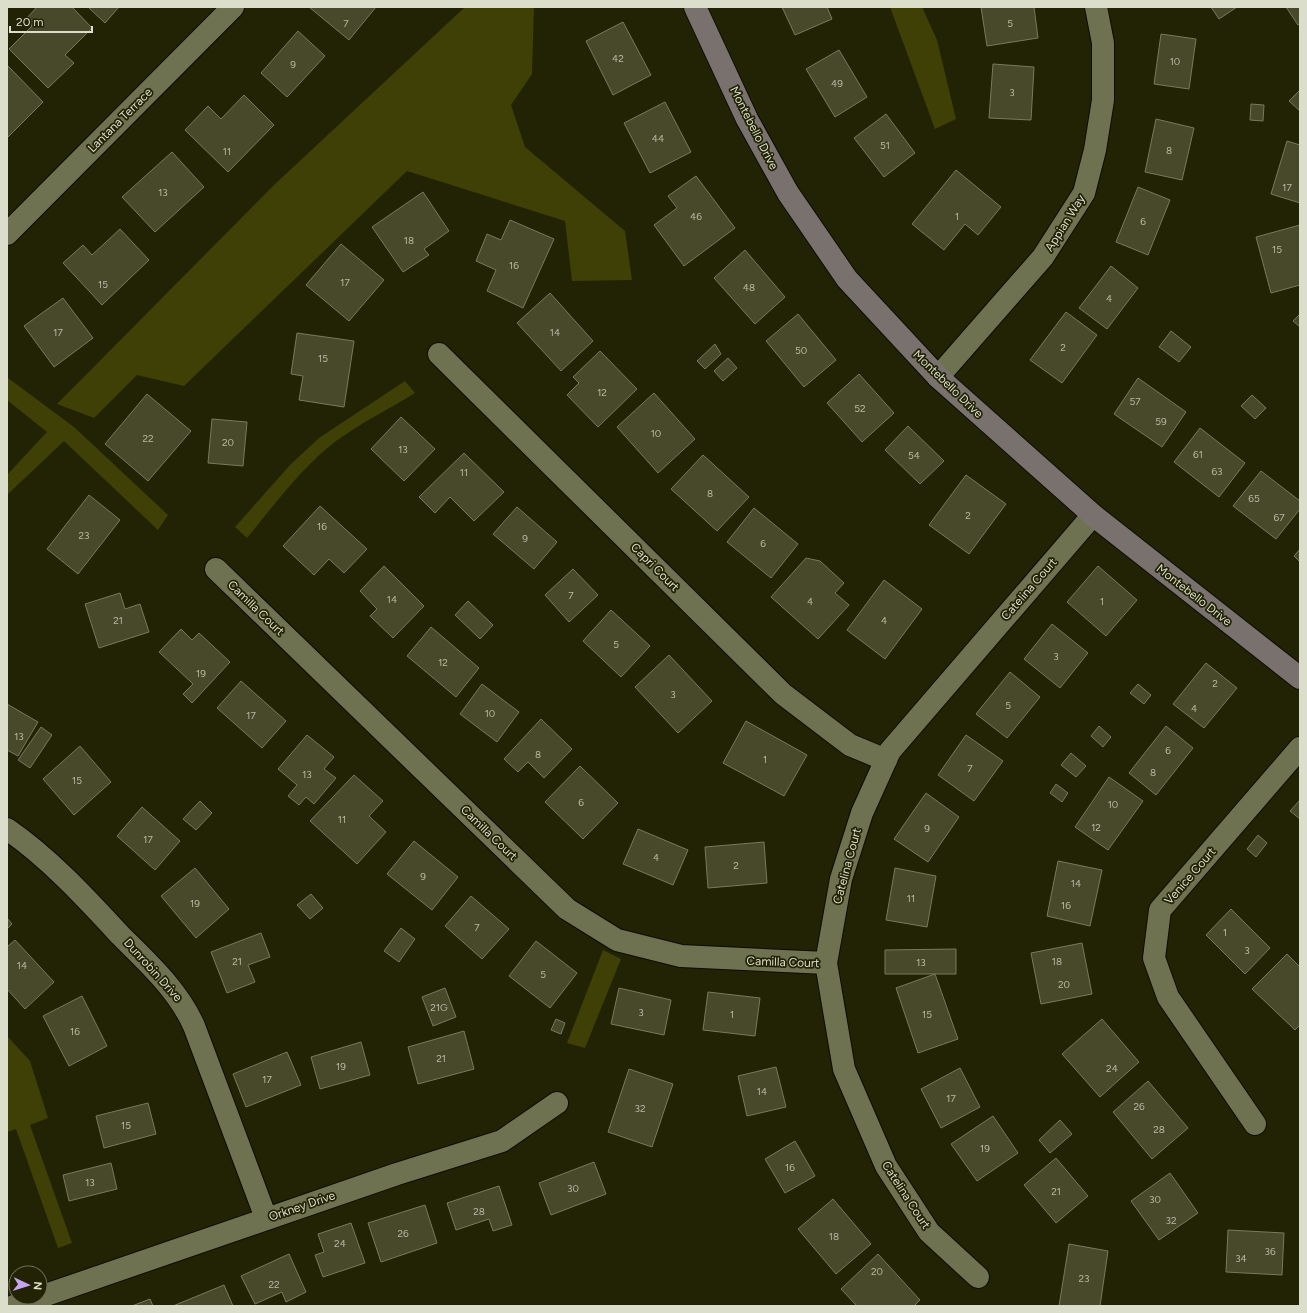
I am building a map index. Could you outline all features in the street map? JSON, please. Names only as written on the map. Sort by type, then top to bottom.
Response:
[{"type":"street","name":"Lantana Terrace","points":[[7,234],[233,7]]},
{"type":"street","name":"Montebello Drive","points":[[695,7],[747,119],[788,194],[847,279],[938,378],[1093,515],[1300,678]]},
{"type":"street","name":"Appian Way","points":[[938,378],[1043,257],[1084,193],[1095,150],[1103,100],[1103,43],[1096,7]]},
{"type":"street","name":"Capri Court","points":[[438,354],[783,694],[850,745],[886,760]]},
{"type":"street","name":"Catelina Court","points":[[978,1277],[929,1232],[886,1166],[844,1069],[826,963],[842,878],[862,813],[890,751],[1093,515]]},
{"type":"street","name":"Camilla Court","points":[[216,569],[567,909],[596,928],[617,940],[681,956],[826,963]]},
{"type":"street","name":"Venice Court","points":[[1255,1124],[1168,997],[1154,958],[1160,910],[1300,748]]},
{"type":"street","name":"Dunrobin Drive","points":[[7,829],[29,844],[98,911],[166,982],[184,1004],[194,1026],[266,1218]]},
{"type":"street","name":"Orkney Drive","points":[[48,1294],[266,1218],[502,1141],[557,1103]]},
{"type":"shaded area","points":[[465,7],[534,7],[532,74],[511,105],[525,147],[625,231],[632,280],[572,281],[565,221],[407,171],[184,386],[137,375],[94,418],[57,404],[274,185]]},
{"type":"shaded area","points":[[890,7],[922,7],[937,40],[956,119],[935,129]]},
{"type":"shaded area","points":[[7,373],[8,378],[74,427],[168,515],[158,530],[64,441],[7,495],[7,475],[47,432],[7,400]]},
{"type":"shaded area","points":[[405,381],[415,393],[355,428],[323,452],[289,487],[247,538],[235,527],[290,465],[319,438]]},
{"type":"shaded area","points":[[603,950],[621,959],[585,1048],[567,1043]]},
{"type":"shaded area","points":[[7,1036],[30,1061],[48,1118],[30,1125],[72,1243],[58,1248],[16,1129],[7,1132]]},
{"type":"building","points":[[37,7],[72,7],[92,28],[65,55],[74,63],[48,88],[9,49],[32,26],[26,19]]},
{"type":"building","points":[[88,7],[119,7],[105,23]]},
{"type":"building","points":[[309,7],[376,7],[349,40]]},
{"type":"building","points":[[782,7],[827,7],[832,19],[795,35]]},
{"type":"building","points":[[981,7],[1034,7],[1038,38],[987,46]]},
{"type":"building","points":[[1211,7],[1237,7],[1219,19]]},
{"type":"building","points":[[1286,7],[1300,7],[1300,24],[1298,25]]},
{"type":"building","points":[[623,22],[651,75],[613,95],[586,41]]},
{"type":"building","points":[[298,31],[325,56],[287,97],[261,73]]},
{"type":"building","points":[[1161,34],[1196,39],[1189,89],[1154,84]]},
{"type":"building","points":[[839,50],[867,97],[835,117],[806,69]]},
{"type":"building","points":[[993,64],[1034,67],[1031,120],[989,118]]},
{"type":"building","points":[[7,65],[43,102],[7,138]]},
{"type":"building","points":[[1300,90],[1300,111],[1289,101]]},
{"type":"building","points":[[244,95],[274,125],[228,172],[185,130],[208,106],[221,119]]},
{"type":"building","points":[[665,102],[691,152],[650,173],[624,123]]},
{"type":"building","points":[[1251,104],[1264,105],[1263,121],[1250,120]]},
{"type":"building","points":[[886,114],[915,153],[884,177],[854,138]]},
{"type":"building","points":[[1156,119],[1194,128],[1182,180],[1145,172]]},
{"type":"building","points":[[1287,141],[1300,145],[1300,203],[1271,194]]},
{"type":"building","points":[[172,152],[204,187],[155,232],[122,197]]},
{"type":"building","points":[[956,170],[1001,207],[978,235],[965,224],[944,250],[912,224]]},
{"type":"building","points":[[696,176],[735,228],[684,266],[654,225],[677,208],[668,196]]},
{"type":"building","points":[[1138,187],[1170,200],[1148,255],[1116,242]]},
{"type":"building","points":[[423,192],[449,231],[424,249],[429,255],[403,272],[372,227]]},
{"type":"building","points":[[510,220],[554,239],[523,308],[487,291],[496,270],[476,261],[487,234],[501,240]]},
{"type":"building","points":[[1300,225],[1300,285],[1271,293],[1256,237]]},
{"type":"building","points":[[120,229],[149,260],[102,305],[63,263],[83,245],[92,255]]},
{"type":"building","points":[[341,244],[384,280],[349,321],[306,285]]},
{"type":"building","points":[[745,250],[785,297],[755,324],[714,278]]},
{"type":"building","points":[[1111,266],[1138,288],[1107,329],[1079,308]]},
{"type":"building","points":[[550,293],[593,341],[561,371],[517,323]]},
{"type":"building","points":[[63,298],[93,338],[54,367],[24,326]]},
{"type":"building","points":[[1066,312],[1097,335],[1062,383],[1030,360]]},
{"type":"building","points":[[798,314],[836,360],[804,387],[766,341]]},
{"type":"building","points":[[1300,314],[1300,327],[1293,321]]},
{"type":"building","points":[[1171,331],[1191,347],[1179,362],[1159,347]]},
{"type":"building","points":[[297,333],[354,341],[344,407],[299,400],[303,376],[291,374]]},
{"type":"building","points":[[715,344],[721,354],[705,369],[697,361]]},
{"type":"building","points":[[600,351],[637,389],[598,427],[567,395],[579,383],[573,377]]},
{"type":"building","points":[[728,358],[737,368],[723,381],[714,371]]},
{"type":"building","points":[[859,374],[894,413],[862,442],[827,403]]},
{"type":"building","points":[[1138,378],[1186,412],[1162,447],[1114,414]]},
{"type":"building","points":[[654,393],[695,439],[658,473],[617,427]]},
{"type":"building","points":[[147,394],[191,431],[148,481],[105,444]]},
{"type":"building","points":[[1252,395],[1266,408],[1255,419],[1241,406]]},
{"type":"building","points":[[401,417],[435,449],[404,481],[371,449]]},
{"type":"building","points":[[212,419],[247,422],[243,466],[208,463]]},
{"type":"building","points":[[908,426],[944,461],[920,484],[885,450]]},
{"type":"building","points":[[1200,428],[1245,463],[1219,497],[1174,462]]},
{"type":"building","points":[[464,453],[504,492],[474,521],[450,497],[435,513],[419,497]]},
{"type":"building","points":[[703,455],[749,497],[717,531],[671,489]]},
{"type":"building","points":[[1261,471],[1300,501],[1300,509],[1276,539],[1233,506]]},
{"type":"building","points":[[966,475],[1006,504],[969,554],[929,525]]},
{"type":"building","points":[[89,495],[120,520],[78,574],[47,549]]},
{"type":"building","points":[[320,506],[367,549],[344,573],[329,559],[314,575],[283,546]]},
{"type":"building","points":[[517,507],[557,542],[534,569],[493,534]]},
{"type":"building","points":[[754,508],[798,544],[771,578],[727,542]]},
{"type":"building","points":[[1300,549],[1300,562],[1294,556]]},
{"type":"building","points":[[806,558],[820,561],[844,583],[835,593],[849,605],[818,639],[771,597]]},
{"type":"building","points":[[384,566],[424,606],[393,638],[370,616],[377,609],[360,591]]},
{"type":"building","points":[[1098,566],[1137,600],[1106,636],[1067,602]]},
{"type":"building","points":[[573,569],[598,595],[569,622],[545,595]]},
{"type":"building","points":[[884,580],[922,609],[885,659],[847,630]]},
{"type":"building","points":[[120,593],[125,609],[140,604],[149,632],[99,648],[85,604]]},
{"type":"building","points":[[468,601],[493,625],[480,639],[455,615]]},
{"type":"building","points":[[611,610],[650,646],[621,677],[583,641]]},
{"type":"building","points":[[1052,624],[1088,653],[1060,688],[1024,659]]},
{"type":"building","points":[[431,627],[479,668],[456,697],[407,656]]},
{"type":"building","points":[[181,629],[192,640],[199,633],[230,662],[192,703],[183,694],[193,684],[159,652]]},
{"type":"building","points":[[669,655],[712,701],[678,733],[635,687]]},
{"type":"building","points":[[1206,663],[1237,688],[1204,728],[1173,704]]},
{"type":"building","points":[[1010,672],[1040,697],[1007,738],[976,714]]},
{"type":"building","points":[[241,681],[286,721],[262,748],[217,708]]},
{"type":"building","points":[[482,684],[519,712],[497,742],[460,714]]},
{"type":"building","points":[[1138,684],[1151,695],[1144,704],[1130,693]]},
{"type":"building","points":[[7,704],[38,722],[18,756],[7,750]]},
{"type":"building","points":[[541,719],[572,749],[544,778],[528,762],[518,772],[504,759]]},
{"type":"building","points":[[746,721],[807,755],[784,796],[723,763]]},
{"type":"building","points":[[1099,726],[1111,737],[1103,747],[1091,736]]},
{"type":"building","points":[[1166,726],[1193,748],[1156,795],[1129,773]]},
{"type":"building","points":[[41,727],[52,735],[30,768],[18,760]]},
{"type":"building","points":[[307,735],[334,757],[324,769],[336,778],[314,804],[306,797],[299,805],[288,796],[297,785],[278,769]]},
{"type":"building","points":[[966,735],[1003,761],[974,801],[938,775]]},
{"type":"building","points":[[80,746],[111,782],[74,815],[43,779]]},
{"type":"building","points":[[1071,753],[1086,766],[1076,777],[1061,765]]},
{"type":"building","points":[[580,766],[618,803],[583,839],[545,802]]},
{"type":"building","points":[[354,775],[383,801],[369,816],[386,832],[357,864],[310,821]]},
{"type":"building","points":[[1109,777],[1143,801],[1108,850],[1075,827]]},
{"type":"building","points":[[1056,784],[1068,793],[1062,802],[1050,793]]},
{"type":"building","points":[[926,793],[959,817],[928,862],[894,839]]},
{"type":"building","points":[[1300,800],[1300,819],[1290,811]]},
{"type":"building","points":[[200,801],[212,813],[196,830],[183,819]]},
{"type":"building","points":[[142,807],[180,841],[155,870],[117,836]]},
{"type":"building","points":[[638,829],[688,850],[673,885],[623,864]]},
{"type":"building","points":[[1258,835],[1267,843],[1256,857],[1247,849]]},
{"type":"building","points":[[414,841],[458,877],[432,910],[387,874]]},
{"type":"building","points":[[764,842],[767,883],[708,888],[705,847]]},
{"type":"building","points":[[1058,861],[1102,870],[1090,926],[1047,916]]},
{"type":"building","points":[[195,868],[229,909],[196,938],[161,896]]},
{"type":"building","points":[[895,868],[936,876],[927,927],[886,920]]},
{"type":"building","points":[[311,894],[323,908],[310,919],[297,905]]},
{"type":"building","points":[[471,896],[509,929],[482,959],[445,926]]},
{"type":"building","points":[[1231,909],[1270,948],[1245,974],[1206,935]]},
{"type":"building","points":[[7,918],[12,924],[7,929]]},
{"type":"building","points":[[401,928],[415,939],[399,962],[384,951]]},
{"type":"building","points":[[261,933],[270,957],[248,965],[255,982],[227,993],[211,952]]},
{"type":"building","points":[[15,940],[54,982],[25,1009],[7,989],[7,947]]},
{"type":"building","points":[[536,941],[577,973],[550,1008],[509,976]]},
{"type":"building","points":[[1082,943],[1092,994],[1041,1004],[1031,953]]},
{"type":"building","points":[[956,949],[956,974],[885,974],[885,950]]},
{"type":"building","points":[[1287,954],[1300,967],[1300,1025],[1295,1030],[1252,989]]},
{"type":"building","points":[[935,974],[958,1039],[918,1053],[896,988]]},
{"type":"building","points":[[445,988],[456,1017],[433,1026],[422,997]]},
{"type":"building","points":[[619,988],[671,1000],[664,1035],[611,1024]]},
{"type":"building","points":[[708,992],[760,998],[755,1036],[703,1030]]},
{"type":"building","points":[[82,996],[107,1046],[69,1066],[43,1016]]},
{"type":"building","points":[[556,1019],[565,1023],[561,1034],[551,1030]]},
{"type":"building","points":[[1102,1019],[1139,1062],[1100,1097],[1062,1054]]},
{"type":"building","points":[[464,1031],[474,1069],[418,1084],[408,1047]]},
{"type":"building","points":[[361,1042],[370,1075],[320,1089],[311,1057]]},
{"type":"building","points":[[287,1052],[301,1085],[246,1107],[233,1074]]},
{"type":"building","points":[[776,1067],[786,1107],[747,1116],[738,1076]]},
{"type":"building","points":[[960,1068],[980,1107],[941,1128],[921,1089]]},
{"type":"building","points":[[629,1069],[673,1084],[652,1147],[608,1132]]},
{"type":"building","points":[[1148,1081],[1188,1128],[1152,1159],[1113,1112]]},
{"type":"building","points":[[148,1103],[156,1134],[104,1148],[96,1116]]},
{"type":"building","points":[[993,1116],[1018,1153],[977,1181],[951,1144]]},
{"type":"building","points":[[1060,1120],[1072,1134],[1050,1153],[1039,1140]]},
{"type":"building","points":[[795,1141],[815,1176],[785,1193],[765,1159]]},
{"type":"building","points":[[1056,1158],[1088,1196],[1056,1223],[1024,1185]]},
{"type":"building","points":[[594,1162],[606,1194],[551,1215],[539,1183]]},
{"type":"building","points":[[111,1163],[117,1189],[69,1201],[63,1175]]},
{"type":"building","points":[[1170,1173],[1198,1213],[1159,1240],[1131,1201]]},
{"type":"building","points":[[499,1186],[512,1225],[493,1231],[489,1219],[456,1230],[447,1203]]},
{"type":"building","points":[[833,1199],[871,1244],[836,1274],[798,1229]]},
{"type":"building","points":[[425,1205],[437,1243],[381,1262],[368,1223]]},
{"type":"building","points":[[351,1223],[365,1263],[323,1277],[315,1255],[324,1252],[318,1234]]},
{"type":"building","points":[[1228,1230],[1284,1233],[1282,1275],[1226,1272]]},
{"type":"building","points":[[1069,1244],[1108,1251],[1100,1306],[1059,1306]]},
{"type":"building","points":[[289,1254],[306,1292],[286,1302],[282,1292],[255,1304],[241,1276]]},
{"type":"building","points":[[878,1254],[920,1300],[914,1306],[857,1306],[841,1289]]},
{"type":"building","points":[[224,1285],[233,1306],[173,1306]]},
{"type":"building","points":[[150,1299],[153,1306],[132,1306]]}]
